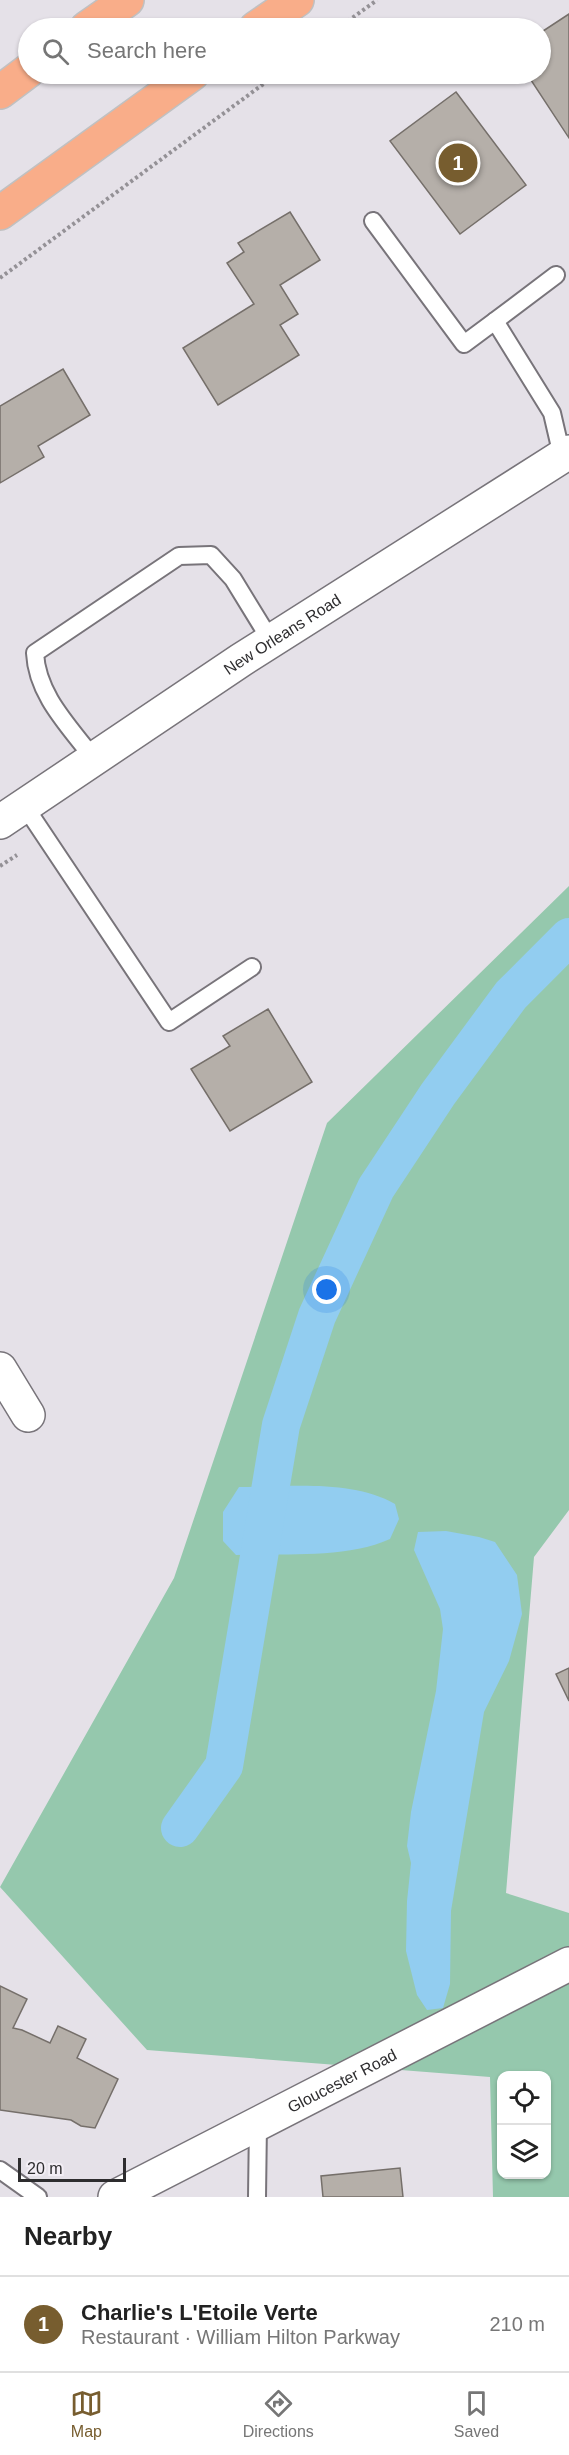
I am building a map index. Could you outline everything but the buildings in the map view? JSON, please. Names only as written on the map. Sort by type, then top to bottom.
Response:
[{"type":"highway","points":[[101,18],[127,0]]},
{"type":"highway","points":[[241,18],[262,0]]},
{"type":"highway","points":[[271,18],[297,0]]},
{"type":"highway","points":[[0,92],[18,78]]},
{"type":"highway","points":[[142,108],[170,84]]},
{"type":"highway","points":[[0,213],[177,84]]},
{"type":"street","name":"New Orleans Road","points":[[12,813],[271,641],[566,454]]},
{"type":"street","points":[[0,1369],[28,1415]]},
{"type":"street","name":"Gloucester Road","points":[[115,2197],[569,1964]]},
{"type":"lane","points":[[373,221],[464,344],[556,275]]},
{"type":"lane","points":[[495,321],[552,413],[566,454]]},
{"type":"lane","points":[[94,759],[45,693],[36,671],[35,653],[179,556],[211,555],[232,579],[271,641]]},
{"type":"lane","points":[[12,813],[169,1022],[252,967]]},
{"type":"lane","points":[[257,2197],[258,2123]]},
{"type":"lane","points":[[0,2170],[38,2197]]},
{"type":"path","points":[[352,18],[377,0]]},
{"type":"path","points":[[0,278],[263,84]]},
{"type":"green space","points":[[569,886],[569,1510],[534,1557],[506,1893],[569,1913],[569,2197],[493,2197],[490,2077],[147,2050],[0,1887],[174,1578],[327,1123]]},
{"type":"water","points":[[319,1486],[359,1491],[395,1504],[399,1519],[390,1539],[354,1550],[314,1554],[236,1555],[223,1541],[223,1512],[239,1487]]},
{"type":"water","points":[[446,1531],[495,1542],[517,1575],[522,1614],[509,1661],[484,1712],[451,1911],[450,1984],[443,2008],[427,2010],[417,1995],[406,1951],[407,1901],[411,1863],[407,1846],[411,1812],[436,1691],[443,1629],[440,1609],[414,1550],[418,1532]]},
{"type":"waterway","points":[[180,1828],[224,1766],[281,1425],[317,1316],[376,1188],[438,1094],[511,995],[569,937]]},
{"type":"place","name":"Charlie's L'Etoile Verte","points":[[458,163]]}]
